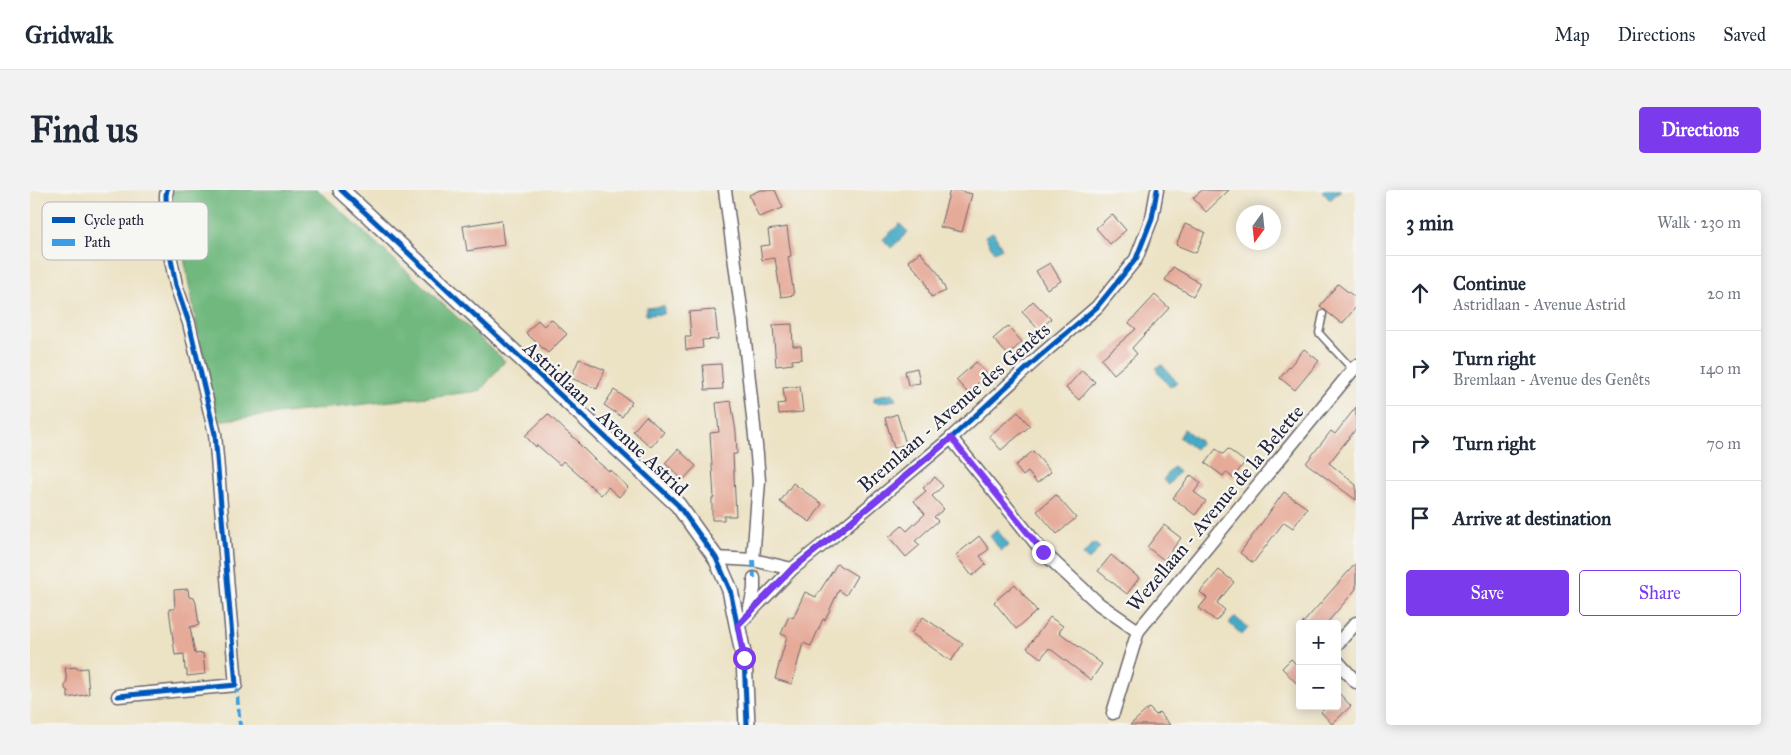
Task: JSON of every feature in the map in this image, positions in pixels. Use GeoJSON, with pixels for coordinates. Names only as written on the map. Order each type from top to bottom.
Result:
{"type":"FeatureCollection","features":[{"type":"Feature","properties":{"kind":"street","name":"Astridlaan - Avenue Astrid"},"geometry":{"type":"LineString","coordinates":[[340,190],[678,505],[716,558],[730,590],[744,658],[747,725]]}},
{"type":"Feature","properties":{"kind":"street"},"geometry":{"type":"LineString","coordinates":[[725,190],[743,322],[759,481],[753,560]]}},
{"type":"Feature","properties":{"kind":"street","name":"Bremlaan - Avenue des Genêts"},"geometry":{"type":"LineString","coordinates":[[738,625],[792,569],[951,438],[1102,300],[1136,259],[1152,218],[1157,190]]}},
{"type":"Feature","properties":{"kind":"street"},"geometry":{"type":"LineString","coordinates":[[118,696],[236,685],[215,434],[189,323],[176,285],[171,260]]}},
{"type":"Feature","properties":{"kind":"street","name":"Wezellaan - Avenue de la Belette"},"geometry":{"type":"LineString","coordinates":[[1113,714],[1138,631],[1354,368]]}},
{"type":"Feature","properties":{"kind":"street"},"geometry":{"type":"LineString","coordinates":[[951,438],[1043,552],[1099,604],[1138,631]]}},
{"type":"Feature","properties":{"kind":"street"},"geometry":{"type":"LineString","coordinates":[[716,558],[753,560],[792,569]]}},
{"type":"Feature","properties":{"kind":"street"},"geometry":{"type":"LineString","coordinates":[[749,613],[754,589],[754,578]]}},
{"type":"Feature","properties":{"kind":"street"},"geometry":{"type":"LineString","coordinates":[[1341,640],[1356,623]]}},
{"type":"Feature","properties":{"kind":"street"},"geometry":{"type":"LineString","coordinates":[[1341,665],[1356,682]]}},
{"type":"Feature","properties":{"kind":"lane"},"geometry":{"type":"LineString","coordinates":[[1322,314],[1318,333],[1354,368]]}},
{"type":"Feature","properties":{"kind":"green space"},"geometry":{"type":"Polygon","coordinates":[[[174,190],[318,190],[505,361],[480,391],[215,421],[184,260],[208,260],[208,202],[173,202],[172,195],[174,190]]]}},
{"type":"Feature","properties":{"kind":"water"},"geometry":{"type":"Polygon","coordinates":[[[1341,190],[1330,200],[1322,191],[1341,190]]]}},
{"type":"Feature","properties":{"kind":"water"},"geometry":{"type":"Polygon","coordinates":[[[900,224],[908,232],[891,248],[883,239],[900,224]]]}},
{"type":"Feature","properties":{"kind":"water"},"geometry":{"type":"Polygon","coordinates":[[[993,232],[1002,248],[994,252],[985,236],[993,232]]]}},
{"type":"Feature","properties":{"kind":"water"},"geometry":{"type":"Polygon","coordinates":[[[664,306],[664,314],[646,315],[646,308],[664,306]]]}},
{"type":"Feature","properties":{"kind":"water"},"geometry":{"type":"Polygon","coordinates":[[[1162,365],[1177,382],[1170,387],[1157,371],[1157,367],[1162,365]]]}},
{"type":"Feature","properties":{"kind":"water"},"geometry":{"type":"Polygon","coordinates":[[[893,393],[896,400],[874,402],[876,396],[893,393]]]}},
{"type":"Feature","properties":{"kind":"water"},"geometry":{"type":"Polygon","coordinates":[[[1184,429],[1201,442],[1195,449],[1179,437],[1184,429]]]}},
{"type":"Feature","properties":{"kind":"water"},"geometry":{"type":"Polygon","coordinates":[[[1173,467],[1179,472],[1168,485],[1163,480],[1173,467]]]}},
{"type":"Feature","properties":{"kind":"water"},"geometry":{"type":"Polygon","coordinates":[[[997,530],[1009,545],[1001,551],[990,536],[997,530]]]}},
{"type":"Feature","properties":{"kind":"water"},"geometry":{"type":"Polygon","coordinates":[[[1094,543],[1100,548],[1089,560],[1083,555],[1094,543]]]}},
{"type":"Feature","properties":{"kind":"water"},"geometry":{"type":"Polygon","coordinates":[[[1235,617],[1248,628],[1242,635],[1229,623],[1235,617]]]}},
{"type":"Feature","properties":{"kind":"building"},"geometry":{"type":"Polygon","coordinates":[[[760,190],[775,190],[783,208],[759,217],[749,195],[760,190]]]}},
{"type":"Feature","properties":{"kind":"building"},"geometry":{"type":"Polygon","coordinates":[[[950,190],[972,194],[962,232],[940,227],[950,190]]]}},
{"type":"Feature","properties":{"kind":"building"},"geometry":{"type":"Polygon","coordinates":[[[1202,190],[1229,190],[1206,212],[1193,198],[1202,190]]]}},
{"type":"Feature","properties":{"kind":"building"},"geometry":{"type":"Polygon","coordinates":[[[1112,214],[1126,230],[1110,244],[1096,228],[1112,214]]]}},
{"type":"Feature","properties":{"kind":"building"},"geometry":{"type":"Polygon","coordinates":[[[501,220],[504,245],[467,251],[463,226],[501,220]]]}},
{"type":"Feature","properties":{"kind":"building"},"geometry":{"type":"Polygon","coordinates":[[[1185,224],[1205,232],[1196,253],[1176,245],[1185,224]]]}},
{"type":"Feature","properties":{"kind":"building"},"geometry":{"type":"Polygon","coordinates":[[[787,227],[791,256],[788,257],[794,295],[781,297],[775,258],[762,260],[760,246],[770,245],[768,230],[787,227]]]}},
{"type":"Feature","properties":{"kind":"building"},"geometry":{"type":"Polygon","coordinates":[[[920,252],[938,273],[946,291],[931,297],[924,279],[908,261],[920,252]]]}},
{"type":"Feature","properties":{"kind":"building"},"geometry":{"type":"Polygon","coordinates":[[[1050,263],[1061,281],[1047,289],[1036,271],[1050,263]]]}},
{"type":"Feature","properties":{"kind":"building"},"geometry":{"type":"Polygon","coordinates":[[[1173,267],[1200,283],[1193,296],[1165,280],[1173,267]]]}},
{"type":"Feature","properties":{"kind":"building"},"geometry":{"type":"Polygon","coordinates":[[[1338,284],[1356,298],[1356,307],[1342,324],[1320,306],[1338,284]]]}},
{"type":"Feature","properties":{"kind":"building"},"geometry":{"type":"Polygon","coordinates":[[[1155,295],[1169,308],[1132,348],[1137,354],[1114,374],[1101,359],[1136,329],[1129,323],[1155,295]]]}},
{"type":"Feature","properties":{"kind":"building"},"geometry":{"type":"Polygon","coordinates":[[[1033,301],[1051,319],[1039,330],[1022,312],[1033,301]]]}},
{"type":"Feature","properties":{"kind":"building"},"geometry":{"type":"Polygon","coordinates":[[[715,310],[718,339],[702,340],[703,348],[686,350],[685,337],[691,337],[689,312],[715,310]]]}},
{"type":"Feature","properties":{"kind":"building"},"geometry":{"type":"Polygon","coordinates":[[[551,319],[567,334],[548,353],[526,333],[538,320],[544,326],[551,319]]]}},
{"type":"Feature","properties":{"kind":"building"},"geometry":{"type":"Polygon","coordinates":[[[792,324],[793,346],[801,346],[802,359],[792,360],[793,364],[776,366],[773,325],[792,324]]]}},
{"type":"Feature","properties":{"kind":"building"},"geometry":{"type":"Polygon","coordinates":[[[1008,326],[1022,342],[1008,355],[993,339],[1008,326]]]}},
{"type":"Feature","properties":{"kind":"building"},"geometry":{"type":"Polygon","coordinates":[[[1304,349],[1319,361],[1295,390],[1280,378],[1304,349]]]}},
{"type":"Feature","properties":{"kind":"building"},"geometry":{"type":"Polygon","coordinates":[[[579,359],[605,370],[597,389],[571,378],[579,359]]]}},
{"type":"Feature","properties":{"kind":"building"},"geometry":{"type":"Polygon","coordinates":[[[976,362],[987,374],[968,393],[956,380],[976,362]]]}},
{"type":"Feature","properties":{"kind":"building"},"geometry":{"type":"Polygon","coordinates":[[[721,364],[723,389],[705,390],[703,365],[721,364]]]}},
{"type":"Feature","properties":{"kind":"building"},"geometry":{"type":"Polygon","coordinates":[[[917,368],[920,383],[908,385],[905,371],[917,368]]]}},
{"type":"Feature","properties":{"kind":"building"},"geometry":{"type":"Polygon","coordinates":[[[1082,370],[1095,382],[1079,400],[1066,388],[1082,370]]]}},
{"type":"Feature","properties":{"kind":"building"},"geometry":{"type":"Polygon","coordinates":[[[800,386],[803,412],[779,414],[778,404],[785,403],[783,388],[800,386]]]}},
{"type":"Feature","properties":{"kind":"building"},"geometry":{"type":"Polygon","coordinates":[[[614,390],[632,402],[622,417],[604,405],[614,390]]]}},
{"type":"Feature","properties":{"kind":"building"},"geometry":{"type":"Polygon","coordinates":[[[731,401],[737,454],[733,454],[736,516],[724,516],[724,520],[712,520],[712,498],[714,498],[710,433],[719,432],[716,403],[731,401]]]}},
{"type":"Feature","properties":{"kind":"building"},"geometry":{"type":"Polygon","coordinates":[[[1356,407],[1356,429],[1329,463],[1356,485],[1356,500],[1306,463],[1331,431],[1335,434],[1356,407]]]}},
{"type":"Feature","properties":{"kind":"building"},"geometry":{"type":"Polygon","coordinates":[[[1018,412],[1030,426],[1001,450],[989,436],[1018,412]]]}},
{"type":"Feature","properties":{"kind":"building"},"geometry":{"type":"Polygon","coordinates":[[[548,414],[579,442],[594,459],[610,470],[628,487],[619,497],[608,487],[601,495],[563,461],[560,465],[525,436],[548,414]]]}},
{"type":"Feature","properties":{"kind":"building"},"geometry":{"type":"Polygon","coordinates":[[[897,414],[906,444],[894,448],[885,418],[897,414]]]}},
{"type":"Feature","properties":{"kind":"building"},"geometry":{"type":"Polygon","coordinates":[[[646,416],[664,432],[651,447],[633,431],[646,416]]]}},
{"type":"Feature","properties":{"kind":"building"},"geometry":{"type":"Polygon","coordinates":[[[678,449],[696,466],[683,480],[665,463],[678,449]]]}},
{"type":"Feature","properties":{"kind":"building"},"geometry":{"type":"Polygon","coordinates":[[[1216,449],[1223,454],[1228,449],[1245,462],[1233,478],[1226,472],[1223,476],[1205,463],[1216,449]]]}},
{"type":"Feature","properties":{"kind":"building"},"geometry":{"type":"Polygon","coordinates":[[[1033,451],[1051,472],[1037,483],[1028,472],[1023,476],[1015,466],[1033,451]]]}},
{"type":"Feature","properties":{"kind":"building"},"geometry":{"type":"Polygon","coordinates":[[[1191,475],[1201,483],[1194,492],[1206,501],[1195,515],[1173,498],[1191,475]]]}},
{"type":"Feature","properties":{"kind":"building"},"geometry":{"type":"Polygon","coordinates":[[[935,477],[943,486],[932,496],[944,509],[934,517],[938,521],[915,541],[920,545],[906,557],[889,537],[902,526],[907,531],[925,514],[914,501],[926,491],[923,488],[935,477]]]}},
{"type":"Feature","properties":{"kind":"building"},"geometry":{"type":"Polygon","coordinates":[[[793,483],[822,504],[810,522],[780,502],[793,483]]]}},
{"type":"Feature","properties":{"kind":"building"},"geometry":{"type":"Polygon","coordinates":[[[1284,492],[1307,508],[1293,528],[1284,522],[1253,563],[1240,553],[1284,492]]]}},
{"type":"Feature","properties":{"kind":"building"},"geometry":{"type":"Polygon","coordinates":[[[1056,495],[1076,518],[1057,534],[1037,511],[1056,495]]]}},
{"type":"Feature","properties":{"kind":"building"},"geometry":{"type":"Polygon","coordinates":[[[1164,525],[1181,538],[1164,560],[1147,547],[1164,525]]]}},
{"type":"Feature","properties":{"kind":"building"},"geometry":{"type":"Polygon","coordinates":[[[979,536],[989,549],[980,556],[986,564],[972,576],[956,555],[979,536]]]}},
{"type":"Feature","properties":{"kind":"building"},"geometry":{"type":"Polygon","coordinates":[[[1111,555],[1139,578],[1127,594],[1098,571],[1111,555]]]}},
{"type":"Feature","properties":{"kind":"building"},"geometry":{"type":"Polygon","coordinates":[[[1356,563],[1356,589],[1329,620],[1306,620],[1356,563]]]}},
{"type":"Feature","properties":{"kind":"building"},"geometry":{"type":"Polygon","coordinates":[[[837,564],[857,576],[846,595],[839,590],[811,646],[803,643],[792,684],[775,679],[787,636],[781,634],[789,616],[793,618],[805,592],[816,597],[837,564]]]}},
{"type":"Feature","properties":{"kind":"building"},"geometry":{"type":"Polygon","coordinates":[[[1219,570],[1234,582],[1217,603],[1225,610],[1216,621],[1199,608],[1207,598],[1200,592],[1219,570]]]}},
{"type":"Feature","properties":{"kind":"building"},"geometry":{"type":"Polygon","coordinates":[[[1015,584],[1037,611],[1016,629],[994,602],[1015,584]]]}},
{"type":"Feature","properties":{"kind":"building"},"geometry":{"type":"Polygon","coordinates":[[[188,589],[189,597],[194,598],[196,603],[199,625],[190,627],[195,654],[203,653],[205,674],[187,676],[184,654],[175,655],[169,609],[175,609],[174,590],[188,589]]]}},
{"type":"Feature","properties":{"kind":"building"},"geometry":{"type":"Polygon","coordinates":[[[923,617],[963,644],[951,661],[911,633],[923,617]]]}},
{"type":"Feature","properties":{"kind":"building"},"geometry":{"type":"Polygon","coordinates":[[[1050,617],[1063,626],[1059,632],[1102,664],[1091,680],[1049,648],[1041,658],[1027,648],[1050,617]]]}},
{"type":"Feature","properties":{"kind":"building"},"geometry":{"type":"Polygon","coordinates":[[[1291,659],[1296,664],[1296,683],[1282,668],[1291,659]]]}},
{"type":"Feature","properties":{"kind":"building"},"geometry":{"type":"Polygon","coordinates":[[[77,667],[77,669],[87,668],[89,694],[68,698],[68,691],[65,689],[67,681],[65,668],[77,667]]]}},
{"type":"Feature","properties":{"kind":"building"},"geometry":{"type":"Polygon","coordinates":[[[1341,695],[1351,706],[1332,724],[1321,712],[1323,710],[1341,710],[1341,695]]]}},
{"type":"Feature","properties":{"kind":"building"},"geometry":{"type":"Polygon","coordinates":[[[1149,708],[1156,715],[1159,712],[1170,725],[1130,725],[1149,708]]]}},
{"type":"Feature","properties":{"kind":"marked path"},"geometry":{"type":"LineString","coordinates":[[753,560],[754,578]]}},
{"type":"Feature","properties":{"kind":"marked path"},"geometry":{"type":"LineString","coordinates":[[236,685],[240,725]]}},
{"type":"Feature","properties":{"kind":"cycle path"},"geometry":{"type":"LineString","coordinates":[[166,202],[167,190]]}},
{"type":"Feature","properties":{"kind":"cycle path"},"geometry":{"type":"LineString","coordinates":[[341,190],[678,505],[716,558],[730,590],[744,658],[747,725]]}},
{"type":"Feature","properties":{"kind":"cycle path"},"geometry":{"type":"LineString","coordinates":[[738,625],[792,569],[951,438],[1041,355],[1097,307],[1136,259],[1152,218],[1157,190]]}},
{"type":"Feature","properties":{"kind":"cycle path"},"geometry":{"type":"LineString","coordinates":[[118,696],[236,685],[215,434],[189,323],[176,285],[171,260]]}},
{"type":"Feature","properties":{"kind":"route"},"geometry":{"type":"LineString","coordinates":[[744,658],[738,625],[792,569],[951,438],[1043,552]]}}]}
